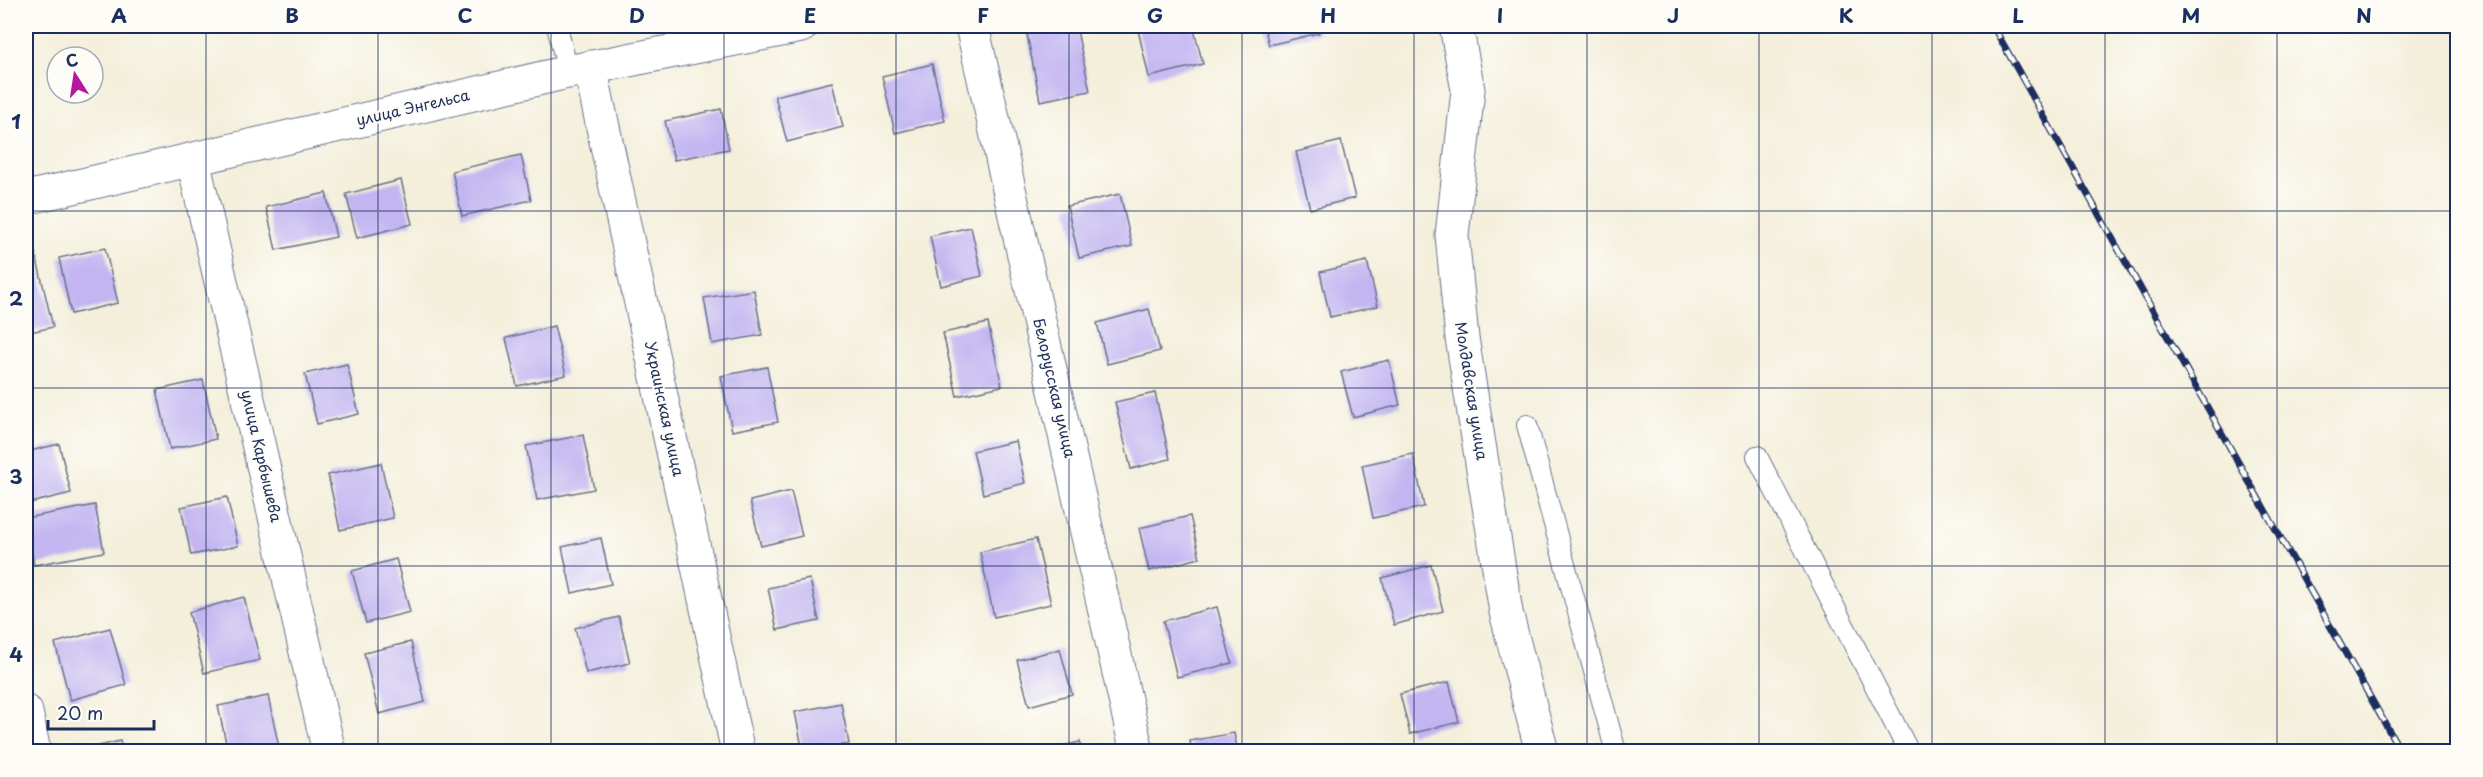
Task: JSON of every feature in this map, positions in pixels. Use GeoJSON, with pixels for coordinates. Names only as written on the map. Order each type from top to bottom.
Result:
{"type":"FeatureCollection","features":[{"type":"Feature","properties":{"kind":"street","name":"улица Энгельса"},"geometry":{"type":"LineString","coordinates":[[26,198],[579,69],[801,26]]}},
{"type":"Feature","properties":{"kind":"street","name":"Белорусская улица"},"geometry":{"type":"LineString","coordinates":[[972,26],[1137,752]]}},
{"type":"Feature","properties":{"kind":"street","name":"Молдавская улица"},"geometry":{"type":"LineString","coordinates":[[1456,26],[1468,90],[1452,235],[1462,339],[1506,612],[1542,752]]}},
{"type":"Feature","properties":{"kind":"street","name":"Украинская улица"},"geometry":{"type":"LineString","coordinates":[[579,69],[738,752]]}},
{"type":"Feature","properties":{"kind":"street","name":"улица Карбышева"},"geometry":{"type":"LineString","coordinates":[[193,160],[329,752]]}},
{"type":"Feature","properties":{"kind":"street"},"geometry":{"type":"LineString","coordinates":[[26,712],[34,752]]}},
{"type":"Feature","properties":{"kind":"lane"},"geometry":{"type":"LineString","coordinates":[[556,26],[579,69]]}},
{"type":"Feature","properties":{"kind":"lane"},"geometry":{"type":"LineString","coordinates":[[1527,425],[1616,752]]}},
{"type":"Feature","properties":{"kind":"lane"},"geometry":{"type":"LineString","coordinates":[[1756,456],[1909,752]]}},
{"type":"Feature","properties":{"kind":"building"},"geometry":{"type":"Polygon","coordinates":[[[1045,26],[1076,26],[1090,91],[1040,101],[1026,29],[1045,26]]]}},
{"type":"Feature","properties":{"kind":"building"},"geometry":{"type":"Polygon","coordinates":[[[1157,26],[1193,26],[1203,64],[1149,77],[1138,30],[1157,26]]]}},
{"type":"Feature","properties":{"kind":"building"},"geometry":{"type":"Polygon","coordinates":[[[1264,26],[1317,26],[1319,33],[1269,45],[1264,26]]]}},
{"type":"Feature","properties":{"kind":"building"},"geometry":{"type":"Polygon","coordinates":[[[932,64],[945,121],[895,133],[882,76],[932,64]]]}},
{"type":"Feature","properties":{"kind":"building"},"geometry":{"type":"Polygon","coordinates":[[[832,82],[843,127],[787,142],[775,96],[832,82]]]}},
{"type":"Feature","properties":{"kind":"building"},"geometry":{"type":"Polygon","coordinates":[[[721,109],[729,149],[674,160],[665,121],[721,109]]]}},
{"type":"Feature","properties":{"kind":"building"},"geometry":{"type":"Polygon","coordinates":[[[1341,141],[1355,198],[1310,209],[1296,152],[1341,141]]]}},
{"type":"Feature","properties":{"kind":"building"},"geometry":{"type":"Polygon","coordinates":[[[521,155],[531,200],[462,216],[452,171],[521,155]]]}},
{"type":"Feature","properties":{"kind":"building"},"geometry":{"type":"Polygon","coordinates":[[[401,180],[412,224],[357,238],[346,194],[401,180]]]}},
{"type":"Feature","properties":{"kind":"building"},"geometry":{"type":"Polygon","coordinates":[[[326,193],[336,237],[276,250],[266,207],[326,193]]]}},
{"type":"Feature","properties":{"kind":"building"},"geometry":{"type":"Polygon","coordinates":[[[1120,194],[1132,246],[1079,258],[1067,206],[1120,194]]]}},
{"type":"Feature","properties":{"kind":"building"},"geometry":{"type":"Polygon","coordinates":[[[971,227],[982,276],[941,286],[930,236],[971,227]]]}},
{"type":"Feature","properties":{"kind":"building"},"geometry":{"type":"Polygon","coordinates":[[[33,243],[53,327],[26,333],[26,245],[33,243]]]}},
{"type":"Feature","properties":{"kind":"building"},"geometry":{"type":"Polygon","coordinates":[[[105,248],[118,303],[71,314],[59,258],[105,248]]]}},
{"type":"Feature","properties":{"kind":"building"},"geometry":{"type":"Polygon","coordinates":[[[1367,261],[1378,306],[1330,317],[1320,272],[1367,261]]]}},
{"type":"Feature","properties":{"kind":"building"},"geometry":{"type":"Polygon","coordinates":[[[754,290],[762,335],[712,344],[704,298],[754,290]]]}},
{"type":"Feature","properties":{"kind":"building"},"geometry":{"type":"Polygon","coordinates":[[[1149,309],[1160,351],[1107,364],[1097,323],[1149,309]]]}},
{"type":"Feature","properties":{"kind":"building"},"geometry":{"type":"Polygon","coordinates":[[[988,323],[1002,386],[957,396],[943,333],[988,323]]]}},
{"type":"Feature","properties":{"kind":"building"},"geometry":{"type":"Polygon","coordinates":[[[554,326],[566,375],[517,386],[506,338],[554,326]]]}},
{"type":"Feature","properties":{"kind":"building"},"geometry":{"type":"Polygon","coordinates":[[[1389,360],[1400,405],[1353,417],[1341,372],[1389,360]]]}},
{"type":"Feature","properties":{"kind":"building"},"geometry":{"type":"Polygon","coordinates":[[[347,364],[359,414],[317,424],[305,374],[347,364]]]}},
{"type":"Feature","properties":{"kind":"building"},"geometry":{"type":"Polygon","coordinates":[[[767,367],[778,422],[732,431],[721,376],[767,367]]]}},
{"type":"Feature","properties":{"kind":"building"},"geometry":{"type":"Polygon","coordinates":[[[203,380],[216,439],[170,449],[157,390],[203,380]]]}},
{"type":"Feature","properties":{"kind":"building"},"geometry":{"type":"Polygon","coordinates":[[[1155,393],[1170,459],[1131,469],[1115,402],[1155,393]]]}},
{"type":"Feature","properties":{"kind":"building"},"geometry":{"type":"Polygon","coordinates":[[[583,435],[594,489],[537,500],[526,446],[583,435]]]}},
{"type":"Feature","properties":{"kind":"building"},"geometry":{"type":"Polygon","coordinates":[[[1016,441],[1025,483],[983,494],[973,451],[1016,441]]]}},
{"type":"Feature","properties":{"kind":"building"},"geometry":{"type":"Polygon","coordinates":[[[59,444],[71,493],[26,504],[26,452],[59,444]]]}},
{"type":"Feature","properties":{"kind":"building"},"geometry":{"type":"Polygon","coordinates":[[[1413,454],[1424,507],[1373,518],[1362,465],[1413,454]]]}},
{"type":"Feature","properties":{"kind":"building"},"geometry":{"type":"Polygon","coordinates":[[[381,463],[393,518],[340,530],[328,475],[381,463]]]}},
{"type":"Feature","properties":{"kind":"building"},"geometry":{"type":"Polygon","coordinates":[[[791,491],[802,536],[761,546],[750,501],[791,491]]]}},
{"type":"Feature","properties":{"kind":"building"},"geometry":{"type":"Polygon","coordinates":[[[227,497],[238,546],[191,555],[181,507],[227,497]]]}},
{"type":"Feature","properties":{"kind":"building"},"geometry":{"type":"Polygon","coordinates":[[[95,505],[104,552],[34,565],[26,518],[95,505]]]}},
{"type":"Feature","properties":{"kind":"building"},"geometry":{"type":"Polygon","coordinates":[[[1190,516],[1200,558],[1149,571],[1139,528],[1190,516]]]}},
{"type":"Feature","properties":{"kind":"building"},"geometry":{"type":"Polygon","coordinates":[[[601,538],[611,584],[572,593],[562,547],[601,538]]]}},
{"type":"Feature","properties":{"kind":"building"},"geometry":{"type":"Polygon","coordinates":[[[1036,539],[1051,604],[994,617],[980,552],[1036,539]]]}},
{"type":"Feature","properties":{"kind":"building"},"geometry":{"type":"Polygon","coordinates":[[[396,559],[410,612],[366,623],[352,571],[396,559]]]}},
{"type":"Feature","properties":{"kind":"building"},"geometry":{"type":"Polygon","coordinates":[[[1431,565],[1443,611],[1394,625],[1382,578],[1431,565]]]}},
{"type":"Feature","properties":{"kind":"building"},"geometry":{"type":"Polygon","coordinates":[[[810,579],[819,621],[777,630],[768,588],[810,579]]]}},
{"type":"Feature","properties":{"kind":"building"},"geometry":{"type":"Polygon","coordinates":[[[244,597],[260,660],[204,673],[189,612],[244,597]]]}},
{"type":"Feature","properties":{"kind":"building"},"geometry":{"type":"Polygon","coordinates":[[[1217,607],[1232,663],[1177,677],[1163,621],[1217,607]]]}},
{"type":"Feature","properties":{"kind":"building"},"geometry":{"type":"Polygon","coordinates":[[[619,617],[630,663],[586,673],[575,628],[619,617]]]}},
{"type":"Feature","properties":{"kind":"building"},"geometry":{"type":"Polygon","coordinates":[[[110,628],[126,685],[70,700],[55,643],[110,628]]]}},
{"type":"Feature","properties":{"kind":"building"},"geometry":{"type":"Polygon","coordinates":[[[411,642],[425,702],[379,714],[364,653],[411,642]]]}},
{"type":"Feature","properties":{"kind":"building"},"geometry":{"type":"Polygon","coordinates":[[[1060,649],[1072,694],[1029,706],[1017,660],[1060,649]]]}},
{"type":"Feature","properties":{"kind":"building"},"geometry":{"type":"Polygon","coordinates":[[[1449,682],[1459,722],[1410,734],[1400,694],[1449,682]]]}},
{"type":"Feature","properties":{"kind":"building"},"geometry":{"type":"Polygon","coordinates":[[[268,696],[280,752],[228,752],[218,706],[268,696]]]}},
{"type":"Feature","properties":{"kind":"building"},"geometry":{"type":"Polygon","coordinates":[[[841,703],[849,744],[803,752],[795,712],[841,703]]]}},
{"type":"Feature","properties":{"kind":"building"},"geometry":{"type":"Polygon","coordinates":[[[1234,733],[1238,752],[1192,752],[1190,741],[1234,733]]]}},
{"type":"Feature","properties":{"kind":"building"},"geometry":{"type":"Polygon","coordinates":[[[120,741],[123,752],[78,752],[78,751],[120,741]]]}},
{"type":"Feature","properties":{"kind":"building"},"geometry":{"type":"Polygon","coordinates":[[[1080,742],[1082,752],[1043,752],[1043,751],[1080,742]]]}},
{"type":"Feature","properties":{"kind":"railway"},"geometry":{"type":"LineString","coordinates":[[1993,26],[2401,752]]}}]}
